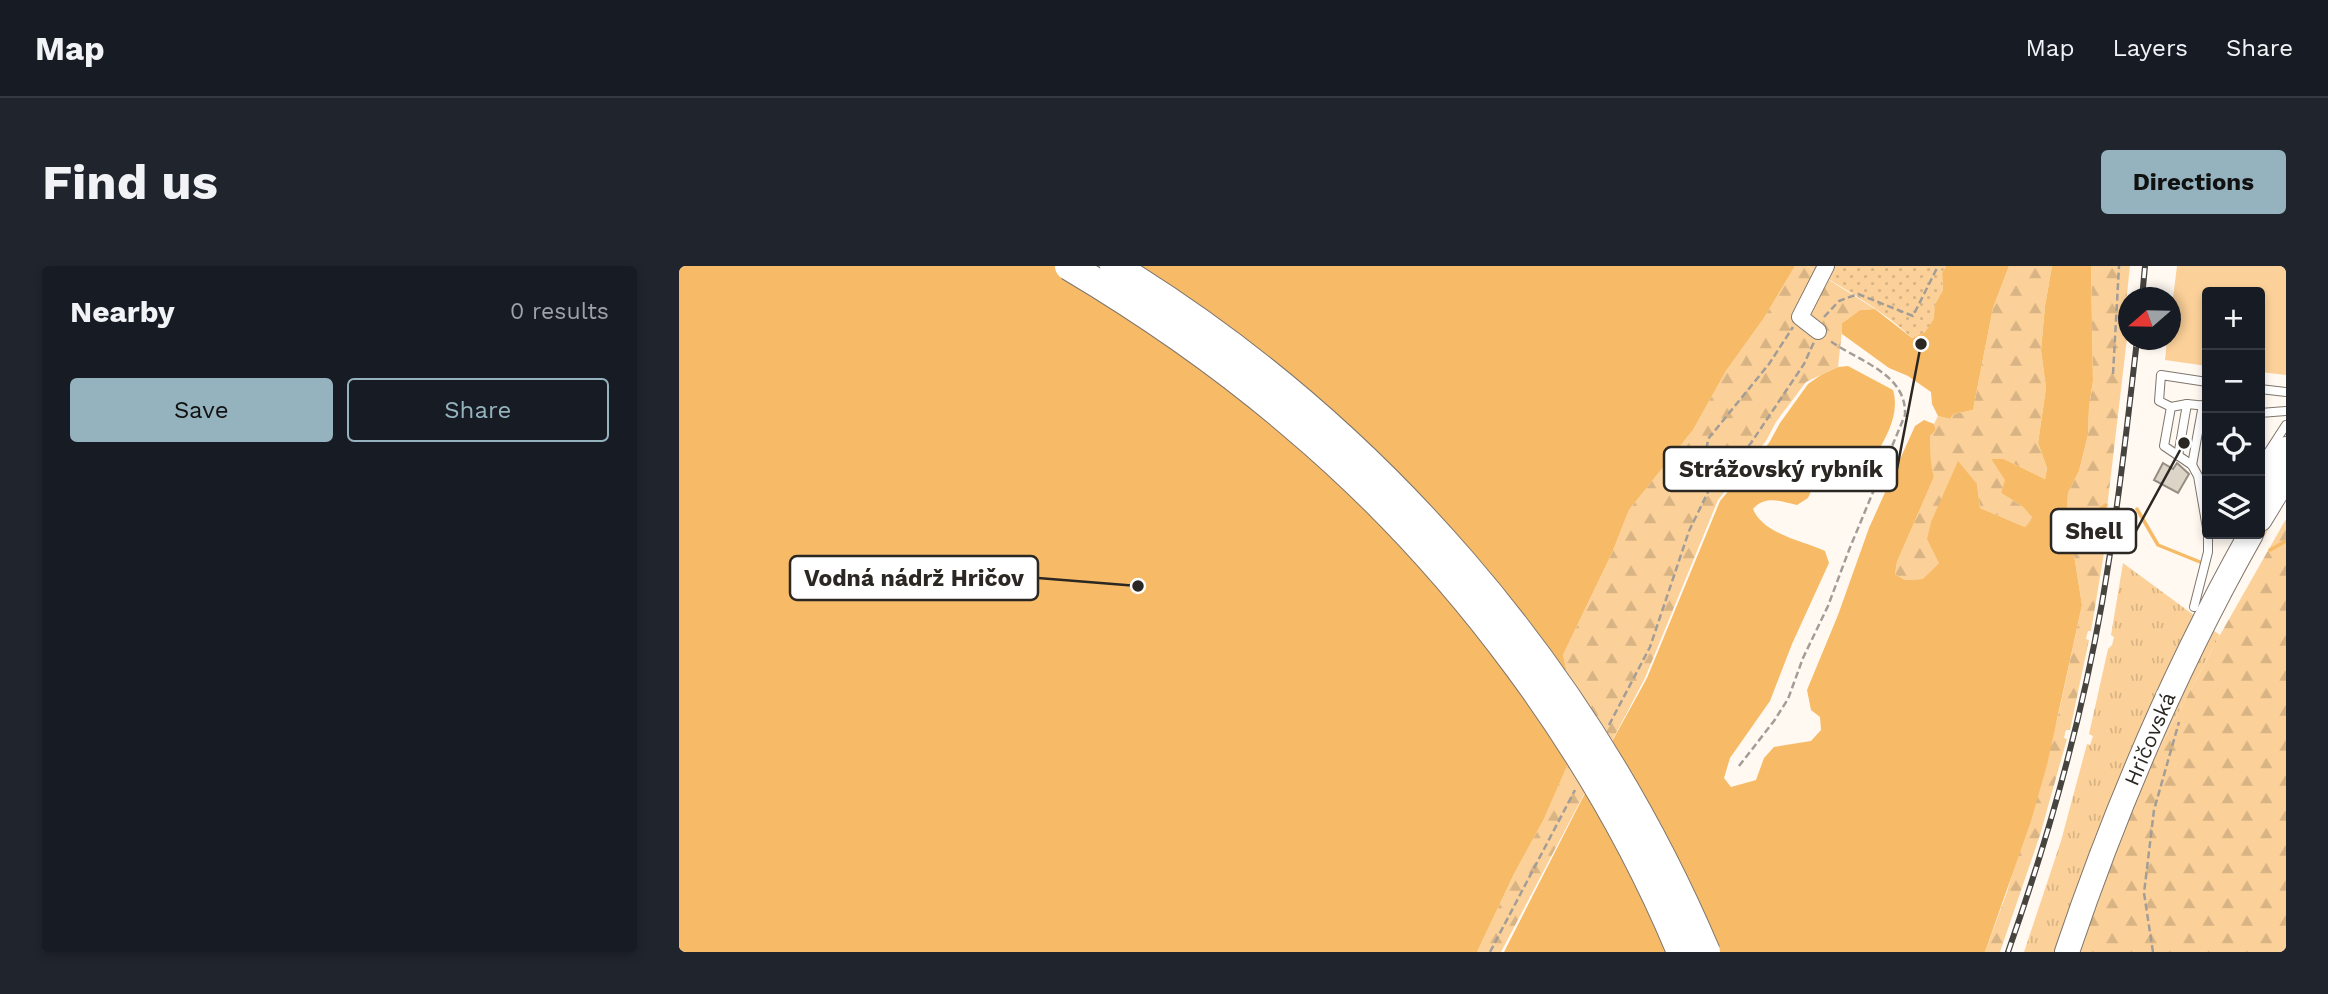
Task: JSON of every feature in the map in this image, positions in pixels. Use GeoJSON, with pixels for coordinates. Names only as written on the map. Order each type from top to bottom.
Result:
{"type":"FeatureCollection","features":[{"type":"Feature","properties":{"kind":"highway"},"geometry":{"type":"LineString","coordinates":[[1069,266],[1126,300],[1183,339],[1295,426],[1393,519],[1440,571],[1520,670],[1582,762],[1639,863],[1681,952]]}},
{"type":"Feature","properties":{"kind":"highway"},"geometry":{"type":"LineString","coordinates":[[1114,266],[1197,321],[1261,368],[1384,478],[1458,556],[1538,657],[1601,750],[1659,852],[1706,952]]}},
{"type":"Feature","properties":{"kind":"main road"},"geometry":{"type":"LineString","coordinates":[[2265,483],[2286,449]]}},
{"type":"Feature","properties":{"kind":"main road"},"geometry":{"type":"LineString","coordinates":[[2265,511],[2286,477]]}},
{"type":"Feature","properties":{"kind":"main road","name":"Hričovská"},"geometry":{"type":"LineString","coordinates":[[2050,952],[2129,749],[2194,607],[2232,539]]}},
{"type":"Feature","properties":{"kind":"main road","name":"Hričovská"},"geometry":{"type":"LineString","coordinates":[[2067,952],[2114,822],[2153,728],[2208,613],[2248,539]]}},
{"type":"Feature","properties":{"kind":"street"},"geometry":{"type":"LineString","coordinates":[[1818,331],[1800,317],[1826,266]]}},
{"type":"Feature","properties":{"kind":"lane"},"geometry":{"type":"LineString","coordinates":[[2202,381],[2161,376],[2158,401],[2171,407],[2202,405]]}},
{"type":"Feature","properties":{"kind":"lane"},"geometry":{"type":"LineString","coordinates":[[2265,390],[2286,392]]}},
{"type":"Feature","properties":{"kind":"lane"},"geometry":{"type":"LineString","coordinates":[[2178,456],[2187,404]]}},
{"type":"Feature","properties":{"kind":"lane"},"geometry":{"type":"LineString","coordinates":[[2171,407],[2164,446],[2192,465],[2198,476],[2201,493]]}},
{"type":"Feature","properties":{"kind":"lane"},"geometry":{"type":"LineString","coordinates":[[2265,413],[2286,411]]}},
{"type":"Feature","properties":{"kind":"lane"},"geometry":{"type":"LineString","coordinates":[[2192,465],[2203,413]]}},
{"type":"Feature","properties":{"kind":"lane"},"geometry":{"type":"LineString","coordinates":[[2265,457],[2286,425]]}},
{"type":"Feature","properties":{"kind":"lane"},"geometry":{"type":"LineString","coordinates":[[2194,607],[2208,552],[2208,539]]}},
{"type":"Feature","properties":{"kind":"path"},"geometry":{"type":"LineString","coordinates":[[1605,733],[1650,646],[1689,531],[1708,492],[1751,443],[1804,364],[1822,318],[1839,301],[1857,294],[1913,316],[1938,266]]}},
{"type":"Feature","properties":{"kind":"path"},"geometry":{"type":"LineString","coordinates":[[2113,374],[2119,266]]}},
{"type":"Feature","properties":{"kind":"path"},"geometry":{"type":"LineString","coordinates":[[1722,475],[1706,453],[1709,439],[1769,364],[1800,317]]}},
{"type":"Feature","properties":{"kind":"path"},"geometry":{"type":"LineString","coordinates":[[1739,766],[1788,699],[1905,415],[1903,397],[1895,383],[1818,331]]}},
{"type":"Feature","properties":{"kind":"path"},"geometry":{"type":"LineString","coordinates":[[2153,952],[2144,892],[2154,810],[2171,748]]}},
{"type":"Feature","properties":{"kind":"path"},"geometry":{"type":"LineString","coordinates":[[1490,952],[1579,782]]}},
{"type":"Feature","properties":{"kind":"green space"},"geometry":{"type":"Polygon","coordinates":[[[1795,266],[1807,266],[1875,309],[1860,310],[1843,322],[1838,367],[1806,382],[1776,422],[1766,441],[1718,500],[1645,678],[1501,952],[1477,952],[1544,819],[1568,764],[1572,695],[1563,655],[1612,553],[1629,510],[1693,430],[1726,371],[1764,318],[1795,266]]]}},
{"type":"Feature","properties":{"kind":"green space"},"geometry":{"type":"Polygon","coordinates":[[[1807,266],[1946,266],[1942,273],[1943,290],[1935,304],[1935,319],[1925,332],[1912,338],[1875,308],[1807,266]]]}},
{"type":"Feature","properties":{"kind":"green space"},"geometry":{"type":"Polygon","coordinates":[[[2009,266],[2052,266],[2041,350],[2046,388],[2038,443],[2047,468],[2045,479],[2004,459],[1991,459],[2006,480],[2001,493],[2022,506],[2034,518],[2025,527],[1980,508],[1977,484],[1939,563],[1924,579],[1905,580],[1895,574],[1897,562],[1934,477],[1930,463],[1930,436],[1936,430],[1934,424],[1938,416],[1950,419],[1954,414],[1973,410],[1993,308],[2009,266]]]}},
{"type":"Feature","properties":{"kind":"green space"},"geometry":{"type":"Polygon","coordinates":[[[2091,266],[2130,266],[2128,287],[2118,287],[2118,350],[2126,350],[2104,534],[2107,535],[2091,631],[2088,631],[2086,639],[2089,640],[2070,730],[2066,730],[2064,738],[2067,739],[2040,835],[2000,952],[1985,952],[2007,892],[2058,716],[2082,605],[2067,511],[2068,493],[2079,471],[2088,435],[2093,381],[2091,266]]]}},
{"type":"Feature","properties":{"kind":"green space"},"geometry":{"type":"Polygon","coordinates":[[[2177,266],[2286,266],[2286,375],[2265,373],[2265,287],[2202,287],[2202,365],[2165,360],[2166,350],[2181,350],[2181,287],[2174,287],[2177,266]]]}},
{"type":"Feature","properties":{"kind":"green space"},"geometry":{"type":"Polygon","coordinates":[[[2276,507],[2279,510],[2265,535],[2265,527],[2276,507]]]}},
{"type":"Feature","properties":{"kind":"green space"},"geometry":{"type":"Polygon","coordinates":[[[2286,519],[2286,952],[2075,952],[2136,792],[2286,519]]]}},
{"type":"Feature","properties":{"kind":"green space"},"geometry":{"type":"Polygon","coordinates":[[[2258,539],[2263,539],[2213,630],[2220,635],[2136,792],[2075,952],[2024,952],[2061,841],[2087,744],[2090,745],[2093,736],[2089,734],[2108,649],[2114,637],[2111,635],[2123,563],[2210,627],[2258,539]]]}},
{"type":"Feature","properties":{"kind":"shaded area"},"geometry":{"type":"Polygon","coordinates":[[[679,266],[1795,266],[1764,318],[1726,371],[1693,430],[1629,510],[1612,553],[1563,655],[1572,695],[1568,764],[1544,819],[1477,952],[679,952],[679,266]]]}},
{"type":"Feature","properties":{"kind":"shaded area"},"geometry":{"type":"Polygon","coordinates":[[[1946,266],[2009,266],[1993,308],[1973,410],[1954,414],[1950,419],[1938,416],[1932,404],[1931,392],[1908,376],[1889,368],[1842,334],[1842,323],[1860,310],[1875,309],[1912,338],[1925,332],[1934,319],[1935,304],[1943,290],[1942,273],[1946,266]]]}},
{"type":"Feature","properties":{"kind":"shaded area"},"geometry":{"type":"Polygon","coordinates":[[[2052,266],[2091,266],[2093,381],[2088,435],[2079,471],[2068,493],[2067,511],[2082,605],[2047,765],[2031,821],[1985,952],[1504,952],[1647,678],[1720,501],[1769,443],[1808,384],[1838,367],[1848,366],[1893,390],[1894,416],[1875,456],[1855,457],[1837,449],[1830,449],[1808,498],[1797,505],[1779,501],[1763,502],[1753,509],[1758,518],[1774,531],[1825,551],[1829,563],[1792,644],[1770,701],[1730,758],[1724,778],[1731,787],[1756,780],[1764,758],[1774,747],[1811,741],[1821,730],[1820,717],[1811,710],[1807,690],[1838,615],[1869,528],[1915,426],[1924,420],[1934,424],[1936,430],[1930,436],[1934,477],[1897,562],[1895,574],[1905,580],[1923,579],[1939,563],[1927,539],[1931,522],[1958,461],[1977,484],[1980,508],[2025,527],[2033,518],[2022,506],[2001,493],[2005,480],[1991,459],[2004,459],[2045,479],[2047,468],[2038,443],[2046,388],[2041,350],[2052,266]]]}},
{"type":"Feature","properties":{"kind":"building"},"geometry":{"type":"Polygon","coordinates":[[[2163,463],[2173,469],[2177,463],[2189,474],[2178,493],[2154,480],[2163,463]]]}},
{"type":"Feature","properties":{"kind":"waterway"},"geometry":{"type":"LineString","coordinates":[[2067,511],[2099,510],[2106,505]]}},
{"type":"Feature","properties":{"kind":"waterway"},"geometry":{"type":"LineString","coordinates":[[2137,509],[2158,545],[2200,562]]}},
{"type":"Feature","properties":{"kind":"waterway"},"geometry":{"type":"LineString","coordinates":[[2270,550],[2286,541]]}},
{"type":"Feature","properties":{"kind":"railway"},"geometry":{"type":"LineString","coordinates":[[2143,287],[2145,266]]}},
{"type":"Feature","properties":{"kind":"railway"},"geometry":{"type":"LineString","coordinates":[[2008,952],[2037,867],[2062,780],[2094,648],[2117,505],[2136,350]]}},
{"type":"Feature","properties":{"kind":"place","name":"Strážovský rybník"},"geometry":{"type":"Point","coordinates":[1921,344]}},
{"type":"Feature","properties":{"kind":"place","name":"Shell"},"geometry":{"type":"Point","coordinates":[2184,443]}},
{"type":"Feature","properties":{"kind":"place","name":"Vodná nádrž Hričov"},"geometry":{"type":"Point","coordinates":[1138,586]}}]}
